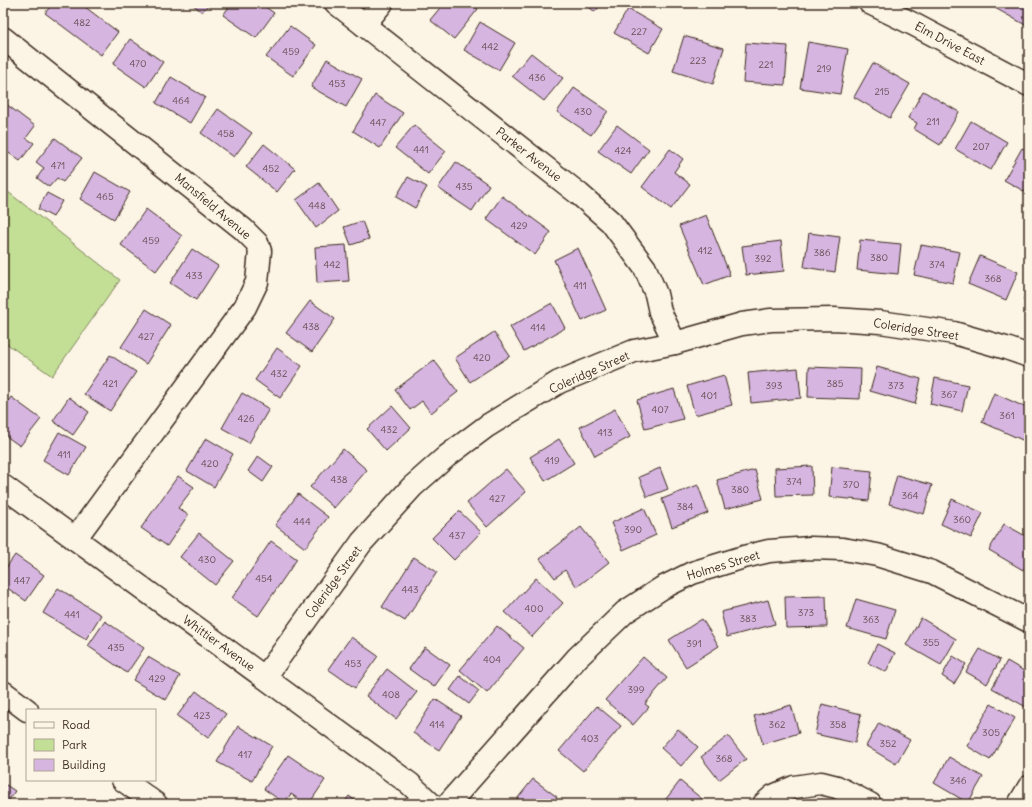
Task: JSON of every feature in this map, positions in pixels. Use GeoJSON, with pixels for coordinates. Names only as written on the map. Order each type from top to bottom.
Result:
{"type":"FeatureCollection","features":[{"type":"Feature","properties":{"kind":"street","name":"Parker Avenue"},"geometry":{"type":"LineString","coordinates":[[336,3],[579,194],[611,222],[644,268],[656,294],[660,312],[675,343]]}},
{"type":"Feature","properties":{"kind":"street"},"geometry":{"type":"LineString","coordinates":[[364,25],[382,3]]}},
{"type":"Feature","properties":{"kind":"street","name":"Elm Drive East"},"geometry":{"type":"LineString","coordinates":[[870,3],[1029,85]]}},
{"type":"Feature","properties":{"kind":"street","name":"Mansfield Avenue"},"geometry":{"type":"LineString","coordinates":[[3,38],[244,229],[257,243],[260,251],[257,282],[245,307],[75,539]]}},
{"type":"Feature","properties":{"kind":"street","name":"Coleridge Street"},"geometry":{"type":"LineString","coordinates":[[264,677],[362,542],[412,487],[448,456],[487,426],[559,382],[634,352],[675,343],[742,324],[771,320],[834,319],[880,322],[954,333],[1029,356]]}},
{"type":"Feature","properties":{"kind":"street","name":"Whittier Avenue"},"geometry":{"type":"LineString","coordinates":[[3,486],[410,784],[431,804]]}},
{"type":"Feature","properties":{"kind":"street","name":"Holmes Street"},"geometry":{"type":"LineString","coordinates":[[448,804],[577,658],[625,612],[662,588],[692,573],[744,556],[769,551],[810,548],[843,549],[877,555],[932,572],[1029,622]]}},
{"type":"Feature","properties":{"kind":"street"},"geometry":{"type":"LineString","coordinates":[[3,692],[26,709]]}},
{"type":"Feature","properties":{"kind":"street"},"geometry":{"type":"LineString","coordinates":[[124,781],[156,804]]}},
{"type":"Feature","properties":{"kind":"street"},"geometry":{"type":"LineString","coordinates":[[764,804],[773,796],[794,787],[821,783],[837,787],[870,804]]}},
{"type":"Feature","properties":{"kind":"street"},"geometry":{"type":"LineString","coordinates":[[1019,804],[1029,787]]}},
{"type":"Feature","properties":{"kind":"green space"},"geometry":{"type":"Polygon","coordinates":[[[3,188],[120,280],[52,376],[3,341],[3,188]]]}},
{"type":"Feature","properties":{"kind":"building"},"geometry":{"type":"Polygon","coordinates":[[[53,3],[80,3],[118,32],[101,55],[45,13],[53,3]]]}},
{"type":"Feature","properties":{"kind":"building"},"geometry":{"type":"Polygon","coordinates":[[[191,3],[210,3],[202,12],[191,3]]]}},
{"type":"Feature","properties":{"kind":"building"},"geometry":{"type":"Polygon","coordinates":[[[232,3],[260,3],[274,13],[256,38],[223,15],[232,3]]]}},
{"type":"Feature","properties":{"kind":"building"},"geometry":{"type":"Polygon","coordinates":[[[444,3],[471,3],[478,9],[454,39],[430,20],[444,3]]]}},
{"type":"Feature","properties":{"kind":"building"},"geometry":{"type":"Polygon","coordinates":[[[584,3],[602,3],[595,12],[584,3]]]}},
{"type":"Feature","properties":{"kind":"building"},"geometry":{"type":"Polygon","coordinates":[[[998,3],[1029,3],[1029,27],[995,8],[998,3]]]}},
{"type":"Feature","properties":{"kind":"building"},"geometry":{"type":"Polygon","coordinates":[[[628,9],[663,29],[649,53],[614,33],[628,9]]]}},
{"type":"Feature","properties":{"kind":"building"},"geometry":{"type":"Polygon","coordinates":[[[480,22],[515,43],[499,70],[464,50],[480,22]]]}},
{"type":"Feature","properties":{"kind":"building"},"geometry":{"type":"Polygon","coordinates":[[[290,26],[316,45],[293,76],[266,57],[290,26]]]}},
{"type":"Feature","properties":{"kind":"building"},"geometry":{"type":"Polygon","coordinates":[[[684,36],[724,48],[713,84],[673,71],[684,36]]]}},
{"type":"Feature","properties":{"kind":"building"},"geometry":{"type":"Polygon","coordinates":[[[130,39],[163,62],[146,87],[113,64],[130,39]]]}},
{"type":"Feature","properties":{"kind":"building"},"geometry":{"type":"Polygon","coordinates":[[[808,42],[848,49],[840,94],[800,88],[808,42]]]}},
{"type":"Feature","properties":{"kind":"building"},"geometry":{"type":"Polygon","coordinates":[[[746,43],[788,46],[785,85],[743,82],[746,43]]]}},
{"type":"Feature","properties":{"kind":"building"},"geometry":{"type":"Polygon","coordinates":[[[531,53],[563,78],[544,101],[512,76],[531,53]]]}},
{"type":"Feature","properties":{"kind":"building"},"geometry":{"type":"Polygon","coordinates":[[[327,59],[362,79],[346,107],[311,87],[327,59]]]}},
{"type":"Feature","properties":{"kind":"building"},"geometry":{"type":"Polygon","coordinates":[[[873,63],[910,84],[890,118],[854,97],[873,63]]]}},
{"type":"Feature","properties":{"kind":"building"},"geometry":{"type":"Polygon","coordinates":[[[171,77],[205,97],[190,123],[156,103],[171,77]]]}},
{"type":"Feature","properties":{"kind":"building"},"geometry":{"type":"Polygon","coordinates":[[[574,88],[608,111],[591,135],[557,112],[574,88]]]}},
{"type":"Feature","properties":{"kind":"building"},"geometry":{"type":"Polygon","coordinates":[[[923,91],[959,112],[940,145],[914,129],[917,123],[908,118],[923,91]]]}},
{"type":"Feature","properties":{"kind":"building"},"geometry":{"type":"Polygon","coordinates":[[[375,95],[403,113],[380,148],[353,131],[375,95]]]}},
{"type":"Feature","properties":{"kind":"building"},"geometry":{"type":"Polygon","coordinates":[[[6,104],[35,126],[26,138],[34,143],[20,161],[3,149],[3,108],[6,104]]]}},
{"type":"Feature","properties":{"kind":"building"},"geometry":{"type":"Polygon","coordinates":[[[218,109],[252,133],[234,157],[201,133],[218,109]]]}},
{"type":"Feature","properties":{"kind":"building"},"geometry":{"type":"Polygon","coordinates":[[[971,121],[1007,142],[991,170],[955,149],[971,121]]]}},
{"type":"Feature","properties":{"kind":"building"},"geometry":{"type":"Polygon","coordinates":[[[414,125],[446,151],[428,174],[395,148],[414,125]]]}},
{"type":"Feature","properties":{"kind":"building"},"geometry":{"type":"Polygon","coordinates":[[[617,125],[649,149],[631,174],[598,151],[617,125]]]}},
{"type":"Feature","properties":{"kind":"building"},"geometry":{"type":"Polygon","coordinates":[[[55,138],[82,158],[63,182],[57,178],[49,187],[37,178],[44,168],[36,162],[55,138]]]}},
{"type":"Feature","properties":{"kind":"building"},"geometry":{"type":"Polygon","coordinates":[[[264,144],[295,169],[277,192],[246,167],[264,144]]]}},
{"type":"Feature","properties":{"kind":"building"},"geometry":{"type":"Polygon","coordinates":[[[1022,148],[1029,151],[1029,194],[1004,180],[1022,148]]]}},
{"type":"Feature","properties":{"kind":"building"},"geometry":{"type":"Polygon","coordinates":[[[670,149],[683,159],[674,172],[690,184],[671,209],[642,187],[670,149]]]}},
{"type":"Feature","properties":{"kind":"building"},"geometry":{"type":"Polygon","coordinates":[[[456,162],[489,185],[472,211],[438,188],[456,162]]]}},
{"type":"Feature","properties":{"kind":"building"},"geometry":{"type":"Polygon","coordinates":[[[95,172],[130,192],[114,219],[80,199],[95,172]]]}},
{"type":"Feature","properties":{"kind":"building"},"geometry":{"type":"Polygon","coordinates":[[[408,177],[427,187],[415,208],[396,197],[408,177]]]}},
{"type":"Feature","properties":{"kind":"building"},"geometry":{"type":"Polygon","coordinates":[[[319,183],[338,211],[316,228],[296,200],[319,183]]]}},
{"type":"Feature","properties":{"kind":"building"},"geometry":{"type":"Polygon","coordinates":[[[47,193],[62,201],[53,217],[38,209],[47,193]]]}},
{"type":"Feature","properties":{"kind":"building"},"geometry":{"type":"Polygon","coordinates":[[[502,196],[551,232],[535,255],[486,219],[502,196]]]}},
{"type":"Feature","properties":{"kind":"building"},"geometry":{"type":"Polygon","coordinates":[[[146,209],[182,236],[156,271],[121,245],[146,209]]]}},
{"type":"Feature","properties":{"kind":"building"},"geometry":{"type":"Polygon","coordinates":[[[706,215],[730,275],[704,285],[679,226],[706,215]]]}},
{"type":"Feature","properties":{"kind":"building"},"geometry":{"type":"Polygon","coordinates":[[[362,221],[369,239],[351,245],[344,227],[362,221]]]}},
{"type":"Feature","properties":{"kind":"building"},"geometry":{"type":"Polygon","coordinates":[[[809,233],[840,237],[835,272],[804,267],[809,233]]]}},
{"type":"Feature","properties":{"kind":"building"},"geometry":{"type":"Polygon","coordinates":[[[860,240],[901,244],[898,274],[857,270],[860,240]]]}},
{"type":"Feature","properties":{"kind":"building"},"geometry":{"type":"Polygon","coordinates":[[[781,241],[784,271],[746,275],[742,246],[781,241]]]}},
{"type":"Feature","properties":{"kind":"building"},"geometry":{"type":"Polygon","coordinates":[[[346,245],[349,281],[317,283],[315,247],[346,245]]]}},
{"type":"Feature","properties":{"kind":"building"},"geometry":{"type":"Polygon","coordinates":[[[921,245],[960,252],[953,283],[914,275],[921,245]]]}},
{"type":"Feature","properties":{"kind":"building"},"geometry":{"type":"Polygon","coordinates":[[[578,248],[606,310],[582,321],[554,260],[578,248]]]}},
{"type":"Feature","properties":{"kind":"building"},"geometry":{"type":"Polygon","coordinates":[[[192,249],[218,266],[196,300],[170,283],[192,249]]]}},
{"type":"Feature","properties":{"kind":"building"},"geometry":{"type":"Polygon","coordinates":[[[980,256],[1018,272],[1006,300],[968,284],[980,256]]]}},
{"type":"Feature","properties":{"kind":"building"},"geometry":{"type":"Polygon","coordinates":[[[1029,286],[1029,302],[1023,300],[1029,286]]]}},
{"type":"Feature","properties":{"kind":"building"},"geometry":{"type":"Polygon","coordinates":[[[310,301],[335,319],[312,352],[286,333],[310,301]]]}},
{"type":"Feature","properties":{"kind":"building"},"geometry":{"type":"Polygon","coordinates":[[[552,303],[565,328],[524,351],[510,327],[552,303]]]}},
{"type":"Feature","properties":{"kind":"building"},"geometry":{"type":"Polygon","coordinates":[[[146,309],[171,325],[146,364],[121,347],[146,309]]]}},
{"type":"Feature","properties":{"kind":"building"},"geometry":{"type":"Polygon","coordinates":[[[494,332],[510,356],[470,382],[455,358],[494,332]]]}},
{"type":"Feature","properties":{"kind":"building"},"geometry":{"type":"Polygon","coordinates":[[[277,348],[302,366],[280,398],[255,380],[277,348]]]}},
{"type":"Feature","properties":{"kind":"building"},"geometry":{"type":"Polygon","coordinates":[[[110,355],[136,372],[110,411],[84,394],[110,355]]]}},
{"type":"Feature","properties":{"kind":"building"},"geometry":{"type":"Polygon","coordinates":[[[434,360],[458,392],[431,413],[422,401],[410,410],[395,390],[434,360]]]}},
{"type":"Feature","properties":{"kind":"building"},"geometry":{"type":"Polygon","coordinates":[[[809,367],[861,369],[860,399],[808,397],[809,367]]]}},
{"type":"Feature","properties":{"kind":"building"},"geometry":{"type":"Polygon","coordinates":[[[877,367],[921,379],[915,404],[870,391],[877,367]]]}},
{"type":"Feature","properties":{"kind":"building"},"geometry":{"type":"Polygon","coordinates":[[[798,368],[801,398],[751,403],[748,373],[798,368]]]}},
{"type":"Feature","properties":{"kind":"building"},"geometry":{"type":"Polygon","coordinates":[[[724,375],[732,405],[695,415],[687,386],[724,375]]]}},
{"type":"Feature","properties":{"kind":"building"},"geometry":{"type":"Polygon","coordinates":[[[935,378],[968,385],[962,411],[930,404],[935,378]]]}},
{"type":"Feature","properties":{"kind":"building"},"geometry":{"type":"Polygon","coordinates":[[[674,389],[683,419],[645,429],[637,400],[674,389]]]}},
{"type":"Feature","properties":{"kind":"building"},"geometry":{"type":"Polygon","coordinates":[[[242,393],[269,409],[249,443],[222,428],[242,393]]]}},
{"type":"Feature","properties":{"kind":"building"},"geometry":{"type":"Polygon","coordinates":[[[994,393],[1029,409],[1029,443],[982,422],[994,393]]]}},
{"type":"Feature","properties":{"kind":"building"},"geometry":{"type":"Polygon","coordinates":[[[11,397],[41,419],[20,446],[3,434],[3,408],[11,397]]]}},
{"type":"Feature","properties":{"kind":"building"},"geometry":{"type":"Polygon","coordinates":[[[69,397],[89,412],[73,435],[53,421],[69,397]]]}},
{"type":"Feature","properties":{"kind":"building"},"geometry":{"type":"Polygon","coordinates":[[[392,406],[411,428],[386,451],[367,429],[392,406]]]}},
{"type":"Feature","properties":{"kind":"building"},"geometry":{"type":"Polygon","coordinates":[[[615,409],[630,437],[595,456],[580,427],[615,409]]]}},
{"type":"Feature","properties":{"kind":"building"},"geometry":{"type":"Polygon","coordinates":[[[59,432],[86,447],[69,475],[43,460],[59,432]]]}},
{"type":"Feature","properties":{"kind":"building"},"geometry":{"type":"Polygon","coordinates":[[[206,438],[233,454],[214,487],[187,471],[206,438]]]}},
{"type":"Feature","properties":{"kind":"building"},"geometry":{"type":"Polygon","coordinates":[[[559,439],[574,463],[545,481],[530,457],[559,439]]]}},
{"type":"Feature","properties":{"kind":"building"},"geometry":{"type":"Polygon","coordinates":[[[343,449],[367,470],[334,508],[310,487],[343,449]]]}},
{"type":"Feature","properties":{"kind":"building"},"geometry":{"type":"Polygon","coordinates":[[[258,456],[273,467],[263,482],[248,471],[258,456]]]}},
{"type":"Feature","properties":{"kind":"building"},"geometry":{"type":"Polygon","coordinates":[[[812,466],[813,495],[776,496],[775,468],[812,466]]]}},
{"type":"Feature","properties":{"kind":"building"},"geometry":{"type":"Polygon","coordinates":[[[832,467],[872,471],[869,501],[829,497],[832,467]]]}},
{"type":"Feature","properties":{"kind":"building"},"geometry":{"type":"Polygon","coordinates":[[[660,468],[668,489],[647,497],[639,477],[660,468]]]}},
{"type":"Feature","properties":{"kind":"building"},"geometry":{"type":"Polygon","coordinates":[[[506,469],[526,492],[487,527],[467,503],[506,469]]]}},
{"type":"Feature","properties":{"kind":"building"},"geometry":{"type":"Polygon","coordinates":[[[755,470],[763,499],[725,509],[717,480],[755,470]]]}},
{"type":"Feature","properties":{"kind":"building"},"geometry":{"type":"Polygon","coordinates":[[[897,475],[932,485],[924,514],[889,504],[897,475]]]}},
{"type":"Feature","properties":{"kind":"building"},"geometry":{"type":"Polygon","coordinates":[[[178,476],[194,487],[178,508],[188,515],[167,546],[141,528],[178,476]]]}},
{"type":"Feature","properties":{"kind":"building"},"geometry":{"type":"Polygon","coordinates":[[[698,485],[708,513],[672,527],[662,499],[698,485]]]}},
{"type":"Feature","properties":{"kind":"building"},"geometry":{"type":"Polygon","coordinates":[[[298,494],[328,517],[305,548],[275,525],[298,494]]]}},
{"type":"Feature","properties":{"kind":"building"},"geometry":{"type":"Polygon","coordinates":[[[952,499],[983,513],[971,538],[941,524],[952,499]]]}},
{"type":"Feature","properties":{"kind":"building"},"geometry":{"type":"Polygon","coordinates":[[[644,508],[656,535],[623,550],[611,523],[644,508]]]}},
{"type":"Feature","properties":{"kind":"building"},"geometry":{"type":"Polygon","coordinates":[[[459,511],[481,532],[454,560],[432,538],[459,511]]]}},
{"type":"Feature","properties":{"kind":"building"},"geometry":{"type":"Polygon","coordinates":[[[1004,524],[1029,538],[1029,560],[1023,570],[989,550],[1004,524]]]}},
{"type":"Feature","properties":{"kind":"building"},"geometry":{"type":"Polygon","coordinates":[[[581,527],[609,562],[577,587],[565,570],[555,578],[540,559],[581,527]]]}},
{"type":"Feature","properties":{"kind":"building"},"geometry":{"type":"Polygon","coordinates":[[[199,533],[234,561],[215,585],[180,557],[199,533]]]}},
{"type":"Feature","properties":{"kind":"building"},"geometry":{"type":"Polygon","coordinates":[[[271,541],[297,559],[258,616],[232,598],[271,541]]]}},
{"type":"Feature","properties":{"kind":"building"},"geometry":{"type":"Polygon","coordinates":[[[15,555],[44,575],[26,601],[3,585],[3,572],[15,555]]]}},
{"type":"Feature","properties":{"kind":"building"},"geometry":{"type":"Polygon","coordinates":[[[414,557],[437,572],[405,621],[382,607],[414,557]]]}},
{"type":"Feature","properties":{"kind":"building"},"geometry":{"type":"Polygon","coordinates":[[[536,578],[563,603],[532,637],[505,612],[536,578]]]}},
{"type":"Feature","properties":{"kind":"building"},"geometry":{"type":"Polygon","coordinates":[[[58,588],[101,615],[86,639],[43,613],[58,588]]]}},
{"type":"Feature","properties":{"kind":"building"},"geometry":{"type":"Polygon","coordinates":[[[826,596],[827,627],[786,628],[785,597],[826,596]]]}},
{"type":"Feature","properties":{"kind":"building"},"geometry":{"type":"Polygon","coordinates":[[[856,599],[895,610],[886,639],[847,628],[856,599]]]}},
{"type":"Feature","properties":{"kind":"building"},"geometry":{"type":"Polygon","coordinates":[[[768,600],[775,624],[727,637],[721,612],[768,600]]]}},
{"type":"Feature","properties":{"kind":"building"},"geometry":{"type":"Polygon","coordinates":[[[921,618],[956,639],[941,665],[906,645],[921,618]]]}},
{"type":"Feature","properties":{"kind":"building"},"geometry":{"type":"Polygon","coordinates":[[[702,619],[719,646],[686,667],[669,640],[702,619]]]}},
{"type":"Feature","properties":{"kind":"building"},"geometry":{"type":"Polygon","coordinates":[[[105,621],[144,648],[127,673],[88,646],[105,621]]]}},
{"type":"Feature","properties":{"kind":"building"},"geometry":{"type":"Polygon","coordinates":[[[497,626],[524,648],[487,693],[460,670],[497,626]]]}},
{"type":"Feature","properties":{"kind":"building"},"geometry":{"type":"Polygon","coordinates":[[[351,637],[378,656],[355,688],[328,669],[351,637]]]}},
{"type":"Feature","properties":{"kind":"building"},"geometry":{"type":"Polygon","coordinates":[[[877,644],[895,653],[886,672],[868,663],[877,644]]]}},
{"type":"Feature","properties":{"kind":"building"},"geometry":{"type":"Polygon","coordinates":[[[425,647],[450,665],[434,687],[409,669],[425,647]]]}},
{"type":"Feature","properties":{"kind":"building"},"geometry":{"type":"Polygon","coordinates":[[[980,649],[1000,660],[987,684],[966,672],[980,649]]]}},
{"type":"Feature","properties":{"kind":"building"},"geometry":{"type":"Polygon","coordinates":[[[953,656],[966,664],[954,684],[942,676],[953,656]]]}},
{"type":"Feature","properties":{"kind":"building"},"geometry":{"type":"Polygon","coordinates":[[[148,657],[180,676],[166,700],[133,680],[148,657]]]}},
{"type":"Feature","properties":{"kind":"building"},"geometry":{"type":"Polygon","coordinates":[[[643,657],[667,678],[645,704],[649,707],[633,725],[605,700],[643,657]]]}},
{"type":"Feature","properties":{"kind":"building"},"geometry":{"type":"Polygon","coordinates":[[[1007,661],[1029,674],[1029,702],[1026,707],[992,688],[1007,661]]]}},
{"type":"Feature","properties":{"kind":"building"},"geometry":{"type":"Polygon","coordinates":[[[387,669],[417,692],[396,719],[366,696],[387,669]]]}},
{"type":"Feature","properties":{"kind":"building"},"geometry":{"type":"Polygon","coordinates":[[[460,676],[479,691],[469,704],[450,690],[460,676]]]}},
{"type":"Feature","properties":{"kind":"building"},"geometry":{"type":"Polygon","coordinates":[[[196,691],[226,714],[208,738],[177,716],[196,691]]]}},
{"type":"Feature","properties":{"kind":"building"},"geometry":{"type":"Polygon","coordinates":[[[435,699],[461,716],[439,750],[413,733],[435,699]]]}},
{"type":"Feature","properties":{"kind":"building"},"geometry":{"type":"Polygon","coordinates":[[[822,704],[861,714],[855,743],[815,734],[822,704]]]}},
{"type":"Feature","properties":{"kind":"building"},"geometry":{"type":"Polygon","coordinates":[[[991,704],[1015,718],[990,760],[967,746],[991,704]]]}},
{"type":"Feature","properties":{"kind":"building"},"geometry":{"type":"Polygon","coordinates":[[[791,705],[799,733],[763,744],[754,716],[791,705]]]}},
{"type":"Feature","properties":{"kind":"building"},"geometry":{"type":"Polygon","coordinates":[[[597,706],[621,726],[583,771],[559,751],[597,706]]]}},
{"type":"Feature","properties":{"kind":"building"},"geometry":{"type":"Polygon","coordinates":[[[879,723],[910,740],[896,764],[866,746],[879,723]]]}},
{"type":"Feature","properties":{"kind":"building"},"geometry":{"type":"Polygon","coordinates":[[[238,726],[272,746],[252,781],[217,762],[238,726]]]}},
{"type":"Feature","properties":{"kind":"building"},"geometry":{"type":"Polygon","coordinates":[[[678,729],[698,747],[681,766],[661,748],[678,729]]]}},
{"type":"Feature","properties":{"kind":"building"},"geometry":{"type":"Polygon","coordinates":[[[728,736],[746,759],[719,780],[701,757],[728,736]]]}},
{"type":"Feature","properties":{"kind":"building"},"geometry":{"type":"Polygon","coordinates":[[[288,755],[325,780],[309,804],[306,804],[291,794],[284,803],[264,789],[288,755]]]}},
{"type":"Feature","properties":{"kind":"building"},"geometry":{"type":"Polygon","coordinates":[[[949,757],[983,777],[968,803],[934,783],[949,757]]]}},
{"type":"Feature","properties":{"kind":"building"},"geometry":{"type":"Polygon","coordinates":[[[533,779],[557,797],[552,804],[513,804],[533,779]]]}},
{"type":"Feature","properties":{"kind":"building"},"geometry":{"type":"Polygon","coordinates":[[[680,781],[702,799],[699,804],[662,804],[680,781]]]}},
{"type":"Feature","properties":{"kind":"building"},"geometry":{"type":"Polygon","coordinates":[[[3,783],[15,791],[6,804],[3,804],[3,783]]]}},
{"type":"Feature","properties":{"kind":"building"},"geometry":{"type":"Polygon","coordinates":[[[349,796],[360,804],[343,804],[349,796]]]}}]}
